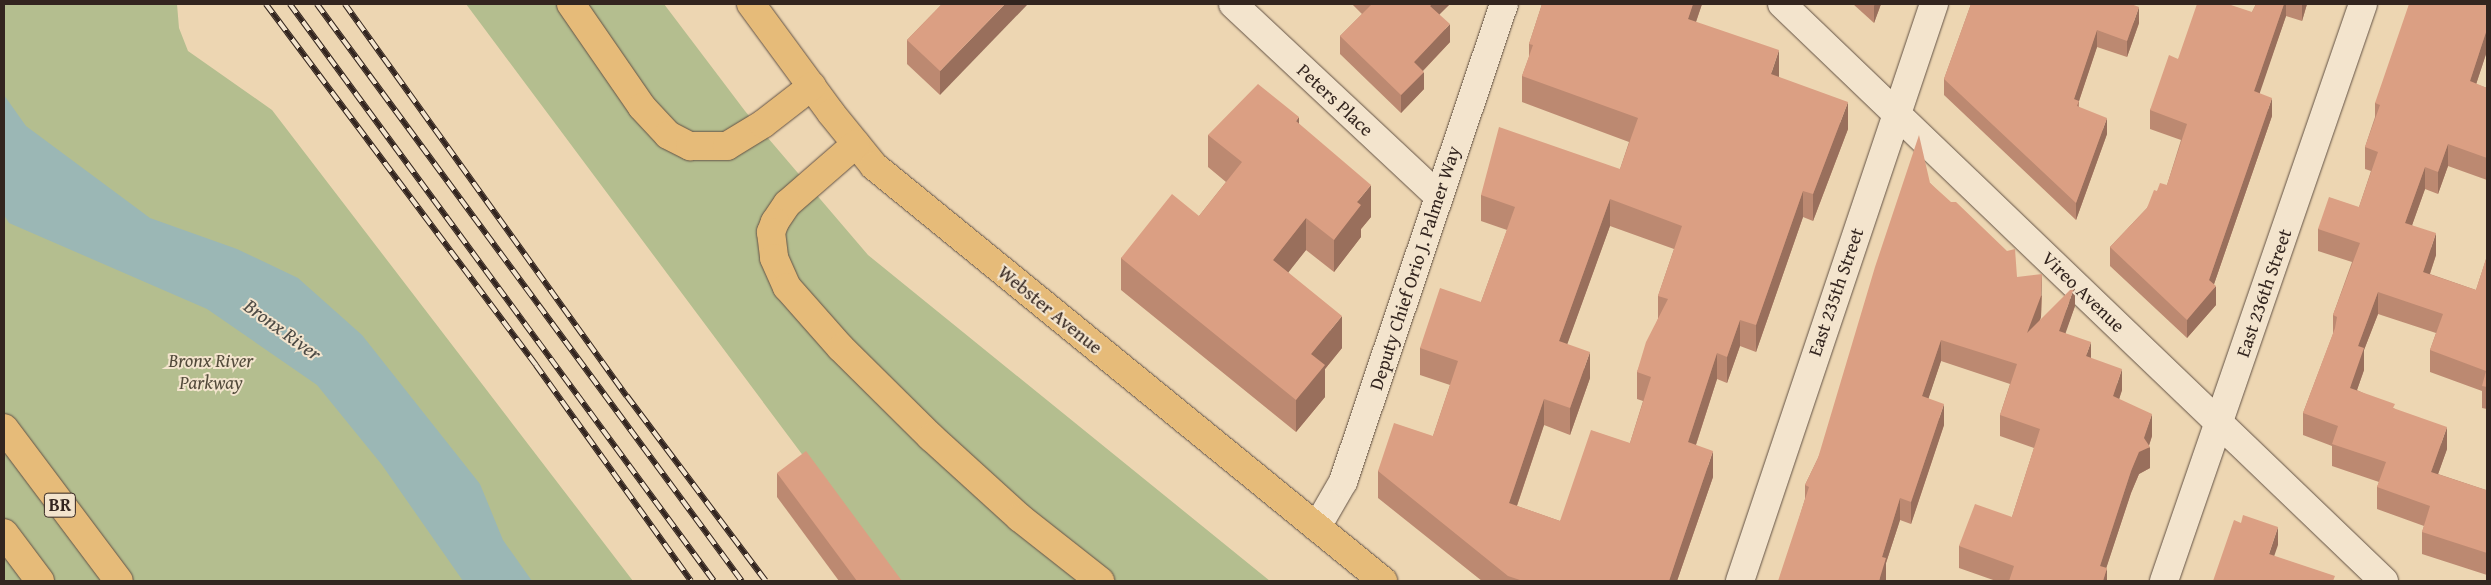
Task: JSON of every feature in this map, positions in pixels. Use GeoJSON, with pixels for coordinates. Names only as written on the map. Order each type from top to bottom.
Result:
{"type":"FeatureCollection","features":[{"type":"Feature","properties":{"kind":"main road"},"geometry":{"type":"LineString","coordinates":[[572,4],[642,107],[668,135],[690,146],[727,146],[763,124],[812,86]]}},
{"type":"Feature","properties":{"kind":"main road","name":"Webster Avenue"},"geometry":{"type":"LineString","coordinates":[[751,4],[874,166],[1383,581]]}},
{"type":"Feature","properties":{"kind":"main road"},"geometry":{"type":"LineString","coordinates":[[856,144],[787,204],[770,232],[773,250],[787,287],[841,348],[930,437],[1020,518],[1100,581]]}},
{"type":"Feature","properties":{"kind":"main road","name":"BR"},"geometry":{"type":"LineString","coordinates":[[4,428],[118,581]]}},
{"type":"Feature","properties":{"kind":"main road"},"geometry":{"type":"LineString","coordinates":[[4,533],[40,581]]}},
{"type":"Feature","properties":{"kind":"street","name":"Peters Place"},"geometry":{"type":"LineString","coordinates":[[1233,4],[1438,196]]}},
{"type":"Feature","properties":{"kind":"street","name":"Deputy Chief Orio J. Palmer Way"},"geometry":{"type":"LineString","coordinates":[[1317,527],[1343,482],[1504,4]]}},
{"type":"Feature","properties":{"kind":"street","name":"Vireo Avenue"},"geometry":{"type":"LineString","coordinates":[[1782,4],[2384,581]]}},
{"type":"Feature","properties":{"kind":"street","name":"East 235th Street"},"geometry":{"type":"LineString","coordinates":[[1740,581],[1934,4]]}},
{"type":"Feature","properties":{"kind":"street","name":"East 236th Street"},"geometry":{"type":"LineString","coordinates":[[2164,581],[2363,4]]}},
{"type":"Feature","properties":{"kind":"green space","name":"Bronx River Parkway"},"geometry":{"type":"Polygon","coordinates":[[[4,4],[177,4],[179,28],[188,51],[272,110],[633,581],[4,581],[4,4]]]}},
{"type":"Feature","properties":{"kind":"green space"},"geometry":{"type":"Polygon","coordinates":[[[466,4],[664,4],[745,111],[868,255],[1270,581],[884,581],[813,469],[466,4]]]}},
{"type":"Feature","properties":{"kind":"water","name":"Bronx River"},"geometry":{"type":"Polygon","coordinates":[[[4,95],[26,126],[150,218],[237,249],[298,278],[362,335],[480,484],[503,540],[532,581],[463,581],[382,465],[317,385],[207,309],[9,223],[4,215],[4,95]]]}},
{"type":"Feature","properties":{"kind":"building"},"geometry":{"type":"Polygon","coordinates":[[[942,4],[1005,4],[940,71],[907,40],[942,4]]]}},
{"type":"Feature","properties":{"kind":"building"},"geometry":{"type":"Polygon","coordinates":[[[1370,4],[1432,4],[1430,6],[1450,24],[1414,62],[1424,72],[1401,95],[1340,36],[1370,4]]]}},
{"type":"Feature","properties":{"kind":"building"},"geometry":{"type":"Polygon","coordinates":[[[1542,4],[1693,4],[1688,19],[1779,50],[1771,74],[1848,102],[1813,194],[1803,191],[1756,325],[1740,320],[1727,357],[1717,353],[1688,442],[1713,451],[1669,581],[1523,581],[1508,576],[1378,471],[1394,423],[1433,436],[1458,361],[1420,348],[1440,288],[1481,302],[1515,207],[1481,195],[1499,127],[1620,169],[1638,118],[1522,76],[1533,45],[1529,44],[1542,4]],[[1610,199],[1559,341],[1590,352],[1570,408],[1544,399],[1509,503],[1560,521],[1591,430],[1630,443],[1651,377],[1637,372],[1646,342],[1668,299],[1658,296],[1682,226],[1610,199]]]}},
{"type":"Feature","properties":{"kind":"building"},"geometry":{"type":"Polygon","coordinates":[[[1971,4],[2131,4],[2139,7],[2127,41],[2097,30],[2074,99],[2079,101],[2077,106],[2107,118],[2076,203],[1944,79],[1971,4]]]}},
{"type":"Feature","properties":{"kind":"building"},"geometry":{"type":"Polygon","coordinates":[[[2197,4],[2228,4],[2252,12],[2256,4],[2284,4],[2254,91],[2272,98],[2209,280],[2216,286],[2187,320],[2110,247],[2147,208],[2154,190],[2157,191],[2160,183],[2167,185],[2187,124],[2150,110],[2169,55],[2178,59],[2197,4]]]}},
{"type":"Feature","properties":{"kind":"building"},"geometry":{"type":"Polygon","coordinates":[[[2409,4],[2487,4],[2487,29],[2470,81],[2487,88],[2487,158],[2448,144],[2438,172],[2425,167],[2405,223],[2436,233],[2423,272],[2476,290],[2487,256],[2487,387],[2482,386],[2486,371],[2430,350],[2443,314],[2378,292],[2358,346],[2364,348],[2350,388],[2395,404],[2393,408],[2447,427],[2431,472],[2486,490],[2487,487],[2487,553],[2422,532],[2430,506],[2377,487],[2386,462],[2332,444],[2338,426],[2303,413],[2335,328],[2337,317],[2333,315],[2360,243],[2318,229],[2329,197],[2359,207],[2378,152],[2365,147],[2380,105],[2375,103],[2409,4]]]}},
{"type":"Feature","properties":{"kind":"building"},"geometry":{"type":"Polygon","coordinates":[[[1258,84],[1299,117],[1296,121],[1371,185],[1357,202],[1361,205],[1334,240],[1306,218],[1273,260],[1342,316],[1311,354],[1325,365],[1296,400],[1121,258],[1172,194],[1199,216],[1242,162],[1208,135],[1258,84]]]}},
{"type":"Feature","properties":{"kind":"building"},"geometry":{"type":"Polygon","coordinates":[[[1919,135],[1930,183],[1951,202],[1956,202],[2007,251],[2015,249],[2017,277],[2042,274],[2041,296],[2027,333],[2075,285],[2059,331],[2091,342],[2086,356],[2122,369],[2113,396],[2152,414],[2144,438],[2150,447],[2139,452],[2131,471],[2100,566],[2107,568],[2103,581],[2009,581],[2014,566],[1959,546],[1975,504],[2012,517],[2040,429],[2000,415],[2017,364],[1941,340],[1922,396],[1944,404],[1911,502],[1900,498],[1882,557],[1886,558],[1879,581],[1778,581],[1809,487],[1805,485],[1818,458],[1875,267],[1919,135]]]}},
{"type":"Feature","properties":{"kind":"building"},"geometry":{"type":"Polygon","coordinates":[[[806,451],[902,581],[857,581],[777,473],[806,451]]]}},
{"type":"Feature","properties":{"kind":"building"},"geometry":{"type":"Polygon","coordinates":[[[2243,515],[2278,527],[2269,554],[2335,576],[2333,581],[2213,581],[2234,520],[2241,523],[2243,515]]]}},
{"type":"Feature","properties":{"kind":"railway"},"geometry":{"type":"LineString","coordinates":[[266,4],[536,365],[691,581]]}},
{"type":"Feature","properties":{"kind":"railway"},"geometry":{"type":"LineString","coordinates":[[290,4],[714,581]]}},
{"type":"Feature","properties":{"kind":"railway"},"geometry":{"type":"LineString","coordinates":[[317,4],[742,581]]}},
{"type":"Feature","properties":{"kind":"railway"},"geometry":{"type":"LineString","coordinates":[[345,4],[627,396],[766,581]]}}]}
